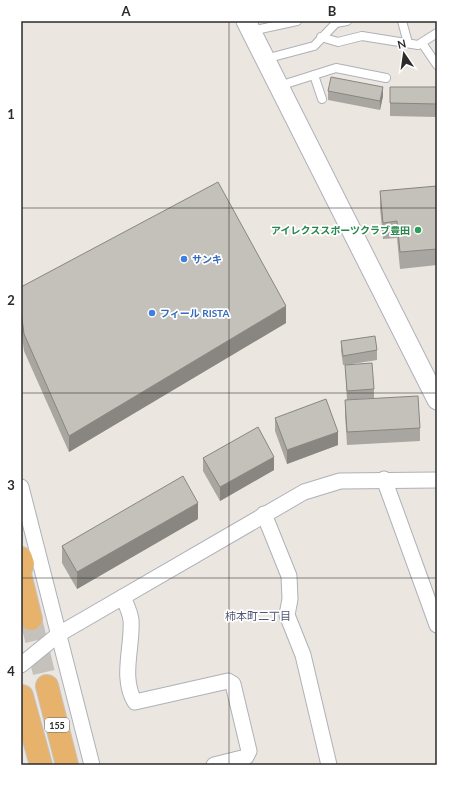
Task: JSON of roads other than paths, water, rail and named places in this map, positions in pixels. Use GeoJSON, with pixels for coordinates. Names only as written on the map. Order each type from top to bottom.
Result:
{"type":"FeatureCollection","features":[{"type":"Feature","properties":{"kind":"highway"},"geometry":{"type":"LineString","coordinates":[[21,558],[21,569]]}},
{"type":"Feature","properties":{"kind":"highway"},"geometry":{"type":"LineString","coordinates":[[21,578],[31,620]]}},
{"type":"Feature","properties":{"kind":"highway","name":"155"},"geometry":{"type":"LineString","coordinates":[[47,686],[67,765]]}},
{"type":"Feature","properties":{"kind":"highway","name":"155"},"geometry":{"type":"LineString","coordinates":[[22,696],[41,765]]}},
{"type":"Feature","properties":{"kind":"street"},"geometry":{"type":"LineString","coordinates":[[249,26],[437,400]]}},
{"type":"Feature","properties":{"kind":"street"},"geometry":{"type":"LineString","coordinates":[[21,665],[59,634],[304,492],[340,481],[384,479],[437,480]]}},
{"type":"Feature","properties":{"kind":"street"},"geometry":{"type":"LineString","coordinates":[[384,479],[437,625]]}},
{"type":"Feature","properties":{"kind":"street"},"geometry":{"type":"LineString","coordinates":[[21,487],[92,765]]}},
{"type":"Feature","properties":{"kind":"street"},"geometry":{"type":"LineString","coordinates":[[264,514],[289,576],[290,599],[286,615],[303,655],[330,765]]}},
{"type":"Feature","properties":{"kind":"street"},"geometry":{"type":"LineString","coordinates":[[123,597],[131,620],[128,673],[130,695],[135,702],[228,681],[233,684],[249,751],[246,757],[214,765]]}},
{"type":"Feature","properties":{"kind":"lane"},"geometry":{"type":"LineString","coordinates":[[249,26],[297,21]]}},
{"type":"Feature","properties":{"kind":"lane"},"geometry":{"type":"LineString","coordinates":[[402,21],[408,43]]}},
{"type":"Feature","properties":{"kind":"lane"},"geometry":{"type":"LineString","coordinates":[[265,59],[314,46],[321,37],[339,22]]}},
{"type":"Feature","properties":{"kind":"lane"},"geometry":{"type":"LineString","coordinates":[[321,37],[338,42],[362,36],[418,45],[437,33]]}},
{"type":"Feature","properties":{"kind":"lane"},"geometry":{"type":"LineString","coordinates":[[422,43],[437,65]]}},
{"type":"Feature","properties":{"kind":"lane"},"geometry":{"type":"LineString","coordinates":[[279,86],[336,68],[386,78]]}},
{"type":"Feature","properties":{"kind":"lane"},"geometry":{"type":"LineString","coordinates":[[314,75],[322,98]]}},
{"type":"Feature","properties":{"kind":"tunnel"},"geometry":{"type":"LineString","coordinates":[[31,619],[47,686]]}},
{"type":"Feature","properties":{"kind":"place","name":"アイレクススポーツクラブ豊田"},"geometry":{"type":"Point","coordinates":[418,230]}},
{"type":"Feature","properties":{"kind":"place","name":"サンキ"},"geometry":{"type":"Point","coordinates":[184,259]}},
{"type":"Feature","properties":{"kind":"place","name":"フィール RISTA"},"geometry":{"type":"Point","coordinates":[152,313]}},
{"type":"Feature","properties":{"kind":"district","name":"柿本町二丁目"},"geometry":{"type":"Point","coordinates":[258,615]}}]}
